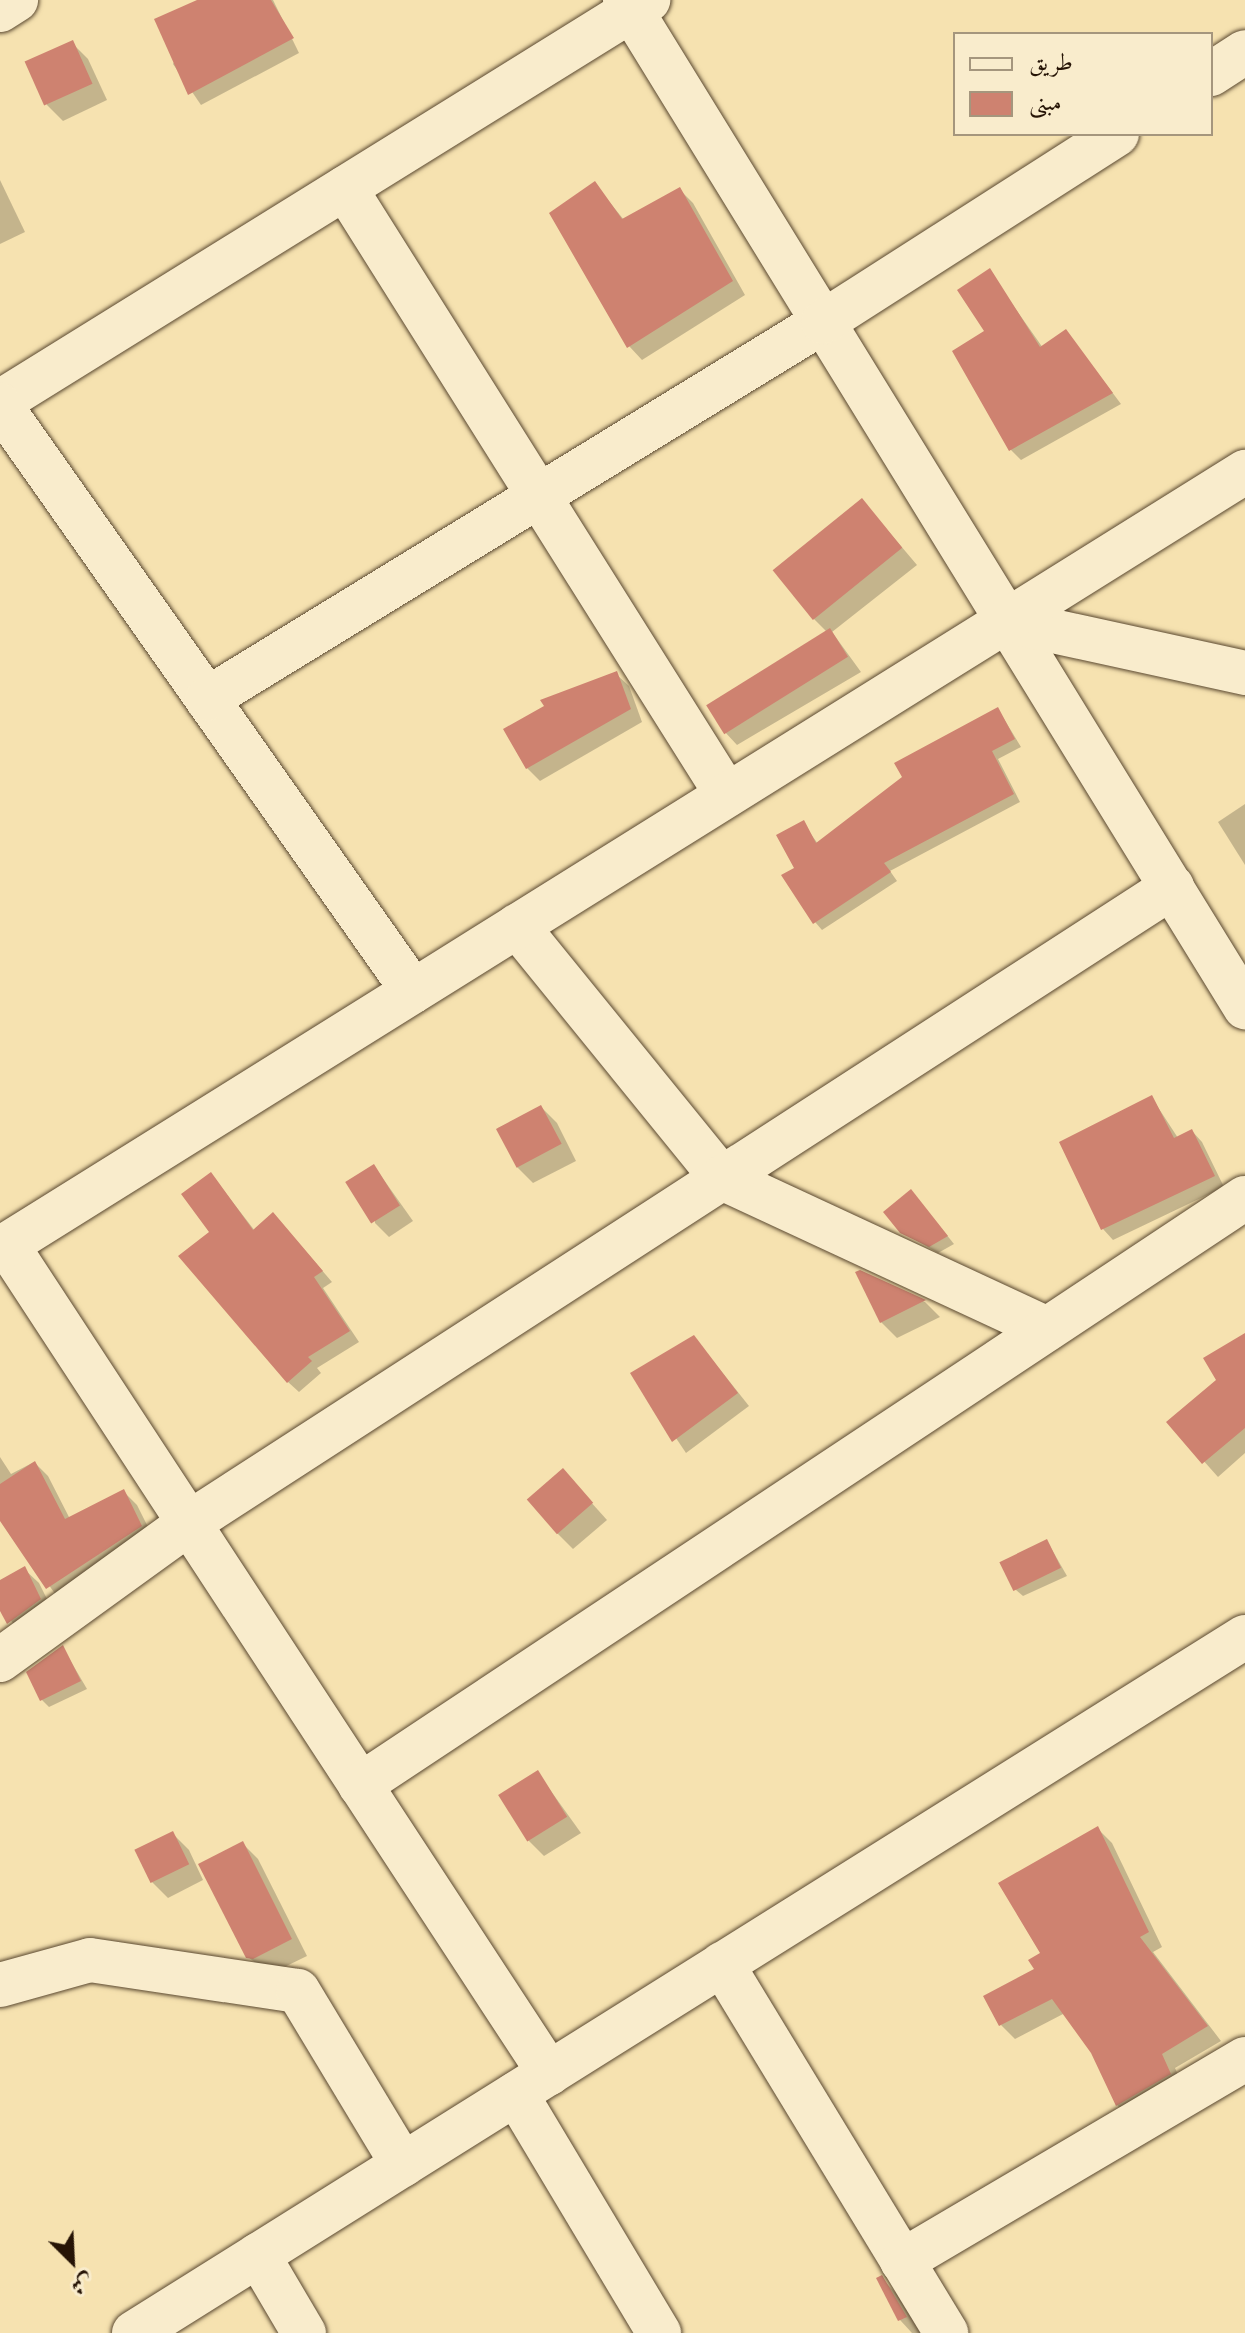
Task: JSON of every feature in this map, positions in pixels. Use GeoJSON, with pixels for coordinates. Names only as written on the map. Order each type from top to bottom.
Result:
{"type":"FeatureCollection","features":[{"type":"Feature","properties":{"kind":"street"},"geometry":{"type":"LineString","coordinates":[[0,10],[16,0]]}},
{"type":"Feature","properties":{"kind":"street"},"geometry":{"type":"LineString","coordinates":[[413,991],[0,404],[635,3],[823,322],[1245,1007]]}},
{"type":"Feature","properties":{"kind":"street"},"geometry":{"type":"LineString","coordinates":[[1213,73],[1245,52]]}},
{"type":"Feature","properties":{"kind":"street"},"geometry":{"type":"LineString","coordinates":[[207,699],[823,322],[1114,136]]}},
{"type":"Feature","properties":{"kind":"street"},"geometry":{"type":"LineString","coordinates":[[345,188],[727,795]]}},
{"type":"Feature","properties":{"kind":"street"},"geometry":{"type":"LineString","coordinates":[[659,2333],[532,2084],[360,1785],[4,1247],[1245,472]]}},
{"type":"Feature","properties":{"kind":"street"},"geometry":{"type":"LineString","coordinates":[[1007,621],[1245,673]]}},
{"type":"Feature","properties":{"kind":"street"},"geometry":{"type":"LineString","coordinates":[[0,1660],[189,1523],[1172,887]]}},
{"type":"Feature","properties":{"kind":"street"},"geometry":{"type":"LineString","coordinates":[[517,926],[722,1178],[1047,1329]]}},
{"type":"Feature","properties":{"kind":"street"},"geometry":{"type":"LineString","coordinates":[[360,1785],[1245,1198]]}},
{"type":"Feature","properties":{"kind":"street"},"geometry":{"type":"LineString","coordinates":[[134,2333],[1245,1637]]}},
{"type":"Feature","properties":{"kind":"street"},"geometry":{"type":"LineString","coordinates":[[0,1985],[90,1960],[298,1991],[403,2165]]}},
{"type":"Feature","properties":{"kind":"street"},"geometry":{"type":"LineString","coordinates":[[722,1964],[946,2333]]}},
{"type":"Feature","properties":{"kind":"street"},"geometry":{"type":"LineString","coordinates":[[902,2261],[1245,2059]]}},
{"type":"Feature","properties":{"kind":"street"},"geometry":{"type":"LineString","coordinates":[[258,2255],[304,2333]]}},
{"type":"Feature","properties":{"kind":"building"},"geometry":{"type":"Polygon","coordinates":[[[197,0],[271,0],[294,38],[188,95],[154,19],[197,0]]]}},
{"type":"Feature","properties":{"kind":"building"},"geometry":{"type":"Polygon","coordinates":[[[73,40],[93,84],[44,105],[25,62],[73,40]]]}},
{"type":"Feature","properties":{"kind":"building"},"geometry":{"type":"Polygon","coordinates":[[[595,181],[622,219],[680,187],[733,281],[627,348],[549,213],[595,181]]]}},
{"type":"Feature","properties":{"kind":"building"},"geometry":{"type":"Polygon","coordinates":[[[990,268],[1040,347],[1066,329],[1113,393],[1009,451],[952,351],[984,331],[957,290],[990,268]]]}},
{"type":"Feature","properties":{"kind":"building"},"geometry":{"type":"Polygon","coordinates":[[[862,498],[902,548],[813,620],[773,570],[862,498]]]}},
{"type":"Feature","properties":{"kind":"building"},"geometry":{"type":"Polygon","coordinates":[[[830,628],[848,657],[724,734],[706,705],[830,628]]]}},
{"type":"Feature","properties":{"kind":"building"},"geometry":{"type":"Polygon","coordinates":[[[617,671],[631,709],[526,769],[503,729],[544,706],[540,700],[617,671]]]}},
{"type":"Feature","properties":{"kind":"building"},"geometry":{"type":"Polygon","coordinates":[[[998,707],[1015,739],[992,751],[1014,794],[884,863],[891,872],[813,924],[781,875],[794,868],[776,835],[804,820],[816,843],[902,777],[894,763],[998,707]]]}},
{"type":"Feature","properties":{"kind":"building"},"geometry":{"type":"Polygon","coordinates":[[[1152,1095],[1174,1138],[1192,1129],[1215,1176],[1101,1230],[1059,1142],[1152,1095]]]}},
{"type":"Feature","properties":{"kind":"building"},"geometry":{"type":"Polygon","coordinates":[[[541,1105],[562,1144],[517,1168],[496,1129],[541,1105]]]}},
{"type":"Feature","properties":{"kind":"building"},"geometry":{"type":"Polygon","coordinates":[[[374,1164],[400,1206],[371,1224],[345,1182],[374,1164]]]}},
{"type":"Feature","properties":{"kind":"building"},"geometry":{"type":"Polygon","coordinates":[[[211,1172],[253,1230],[273,1212],[323,1271],[314,1277],[350,1331],[308,1357],[312,1361],[287,1383],[178,1256],[209,1232],[181,1194],[211,1172]]]}},
{"type":"Feature","properties":{"kind":"building"},"geometry":{"type":"Polygon","coordinates":[[[911,1189],[948,1236],[929,1247],[900,1233],[883,1212],[911,1189]]]}},
{"type":"Feature","properties":{"kind":"building"},"geometry":{"type":"Polygon","coordinates":[[[860,1270],[926,1300],[880,1323],[855,1272],[860,1270]]]}},
{"type":"Feature","properties":{"kind":"building"},"geometry":{"type":"Polygon","coordinates":[[[1245,1333],[1245,1428],[1202,1464],[1166,1422],[1216,1380],[1203,1358],[1245,1333]]]}},
{"type":"Feature","properties":{"kind":"building"},"geometry":{"type":"Polygon","coordinates":[[[694,1335],[738,1393],[672,1442],[630,1373],[694,1335]]]}},
{"type":"Feature","properties":{"kind":"building"},"geometry":{"type":"Polygon","coordinates":[[[35,1461],[65,1519],[124,1489],[142,1526],[46,1589],[0,1521],[0,1484],[35,1461]]]}},
{"type":"Feature","properties":{"kind":"building"},"geometry":{"type":"Polygon","coordinates":[[[563,1468],[593,1503],[557,1534],[527,1499],[563,1468]]]}},
{"type":"Feature","properties":{"kind":"building"},"geometry":{"type":"Polygon","coordinates":[[[1047,1539],[1061,1568],[1013,1591],[999,1562],[1047,1539]]]}},
{"type":"Feature","properties":{"kind":"building"},"geometry":{"type":"Polygon","coordinates":[[[25,1566],[41,1599],[7,1624],[0,1611],[0,1580],[25,1566]]]}},
{"type":"Feature","properties":{"kind":"building"},"geometry":{"type":"Polygon","coordinates":[[[63,1645],[81,1681],[40,1701],[26,1672],[63,1645]]]}},
{"type":"Feature","properties":{"kind":"building"},"geometry":{"type":"Polygon","coordinates":[[[538,1770],[567,1817],[527,1842],[498,1795],[538,1770]]]}},
{"type":"Feature","properties":{"kind":"building"},"geometry":{"type":"Polygon","coordinates":[[[1098,1826],[1149,1932],[1140,1937],[1208,2026],[1162,2054],[1171,2074],[1116,2106],[1091,2053],[1052,1999],[999,2026],[983,1996],[1034,1969],[1028,1960],[1040,1953],[998,1883],[1098,1826]]]}},
{"type":"Feature","properties":{"kind":"building"},"geometry":{"type":"Polygon","coordinates":[[[173,1831],[189,1864],[151,1883],[134,1850],[173,1831]]]}},
{"type":"Feature","properties":{"kind":"building"},"geometry":{"type":"Polygon","coordinates":[[[243,1841],[292,1939],[253,1959],[246,1958],[198,1864],[243,1841]]]}},
{"type":"Feature","properties":{"kind":"building"},"geometry":{"type":"Polygon","coordinates":[[[882,2275],[907,2317],[898,2321],[876,2278],[882,2275]]]}}]}
